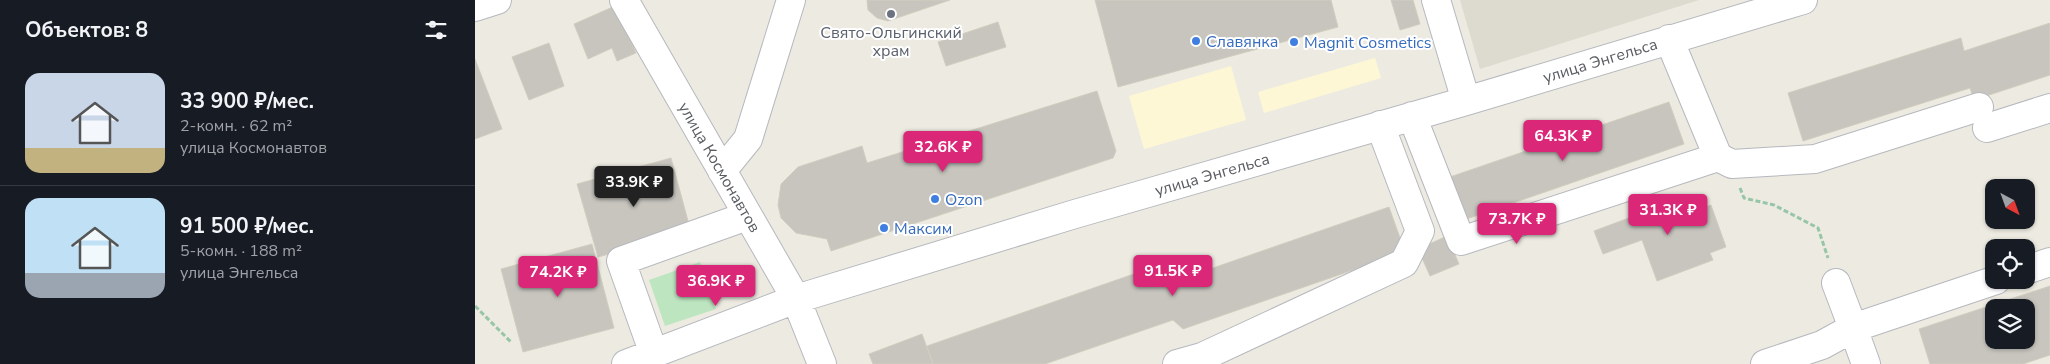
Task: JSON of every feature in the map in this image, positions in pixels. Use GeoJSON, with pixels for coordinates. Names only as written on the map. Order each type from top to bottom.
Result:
{"type":"FeatureCollection","features":[{"type":"Feature","properties":{"kind":"street"},"geometry":{"type":"LineString","coordinates":[[475,8],[497,0]]}},
{"type":"Feature","properties":{"kind":"street","name":"улица Космонавтов"},"geometry":{"type":"LineString","coordinates":[[624,0],[796,299],[822,364]]}},
{"type":"Feature","properties":{"kind":"street"},"geometry":{"type":"LineString","coordinates":[[722,171],[748,139],[791,0]]}},
{"type":"Feature","properties":{"kind":"street"},"geometry":{"type":"LineString","coordinates":[[1436,0],[1466,101]]}},
{"type":"Feature","properties":{"kind":"street","name":"улица Энгельса"},"geometry":{"type":"LineString","coordinates":[[626,364],[669,355],[796,299],[1075,214],[1466,101],[1803,0]]}},
{"type":"Feature","properties":{"kind":"street"},"geometry":{"type":"LineString","coordinates":[[1669,39],[1725,161]]}},
{"type":"Feature","properties":{"kind":"street"},"geometry":{"type":"LineString","coordinates":[[1412,116],[1461,241],[1725,161],[1815,159],[1983,118],[2050,108]]}},
{"type":"Feature","properties":{"kind":"street"},"geometry":{"type":"LineString","coordinates":[[1177,364],[1202,357],[1404,263],[1420,231],[1380,125]]}},
{"type":"Feature","properties":{"kind":"street"},"geometry":{"type":"LineString","coordinates":[[669,355],[621,261],[747,216]]}},
{"type":"Feature","properties":{"kind":"street"},"geometry":{"type":"LineString","coordinates":[[2035,267],[2050,262]]}},
{"type":"Feature","properties":{"kind":"street"},"geometry":{"type":"LineString","coordinates":[[1837,283],[1866,364]]}},
{"type":"Feature","properties":{"kind":"street"},"geometry":{"type":"LineString","coordinates":[[1765,364],[1822,345],[1853,328],[1985,284]]}},
{"type":"Feature","properties":{"kind":"path"},"geometry":{"type":"LineString","coordinates":[[1744,198],[1774,205],[1818,228],[1837,283]]}},
{"type":"Feature","properties":{"kind":"path"},"geometry":{"type":"LineString","coordinates":[[475,306],[511,342]]}},
{"type":"Feature","properties":{"kind":"shaded area"},"geometry":{"type":"Polygon","coordinates":[[[1460,0],[1699,0],[1480,69],[1460,0]]]}},
{"type":"Feature","properties":{"kind":"shaded area"},"geometry":{"type":"Polygon","coordinates":[[[1375,58],[1381,78],[1264,113],[1258,92],[1375,58]]]}},
{"type":"Feature","properties":{"kind":"shaded area"},"geometry":{"type":"Polygon","coordinates":[[[1231,66],[1246,120],[1144,149],[1129,96],[1231,66]]]}},
{"type":"Feature","properties":{"kind":"green space"},"geometry":{"type":"Polygon","coordinates":[[[700,262],[716,309],[665,326],[649,280],[700,262]]]}},
{"type":"Feature","properties":{"kind":"building","name":"Свято-Ольгинский храм"},"geometry":{"type":"Polygon","coordinates":[[[867,0],[950,0],[888,21],[877,18],[868,10],[867,0]]]}},
{"type":"Feature","properties":{"kind":"building","name":"Славянка"},"geometry":{"type":"Polygon","coordinates":[[[1095,0],[1331,0],[1338,27],[1118,87],[1095,0]]]}},
{"type":"Feature","properties":{"kind":"building"},"geometry":{"type":"Polygon","coordinates":[[[1391,0],[1413,0],[1420,24],[1400,30],[1391,0]]]}},
{"type":"Feature","properties":{"kind":"building"},"geometry":{"type":"Polygon","coordinates":[[[615,6],[636,53],[617,61],[612,48],[588,59],[574,24],[615,6]]]}},
{"type":"Feature","properties":{"kind":"building"},"geometry":{"type":"Polygon","coordinates":[[[998,22],[1006,47],[946,66],[938,42],[998,22]]]}},
{"type":"Feature","properties":{"kind":"building"},"geometry":{"type":"Polygon","coordinates":[[[2050,23],[2050,75],[1974,100],[1970,88],[1803,141],[1788,93],[1961,38],[1964,51],[2050,23]]]}},
{"type":"Feature","properties":{"kind":"building"},"geometry":{"type":"Polygon","coordinates":[[[549,43],[564,86],[529,100],[512,57],[549,43]]]}},
{"type":"Feature","properties":{"kind":"building"},"geometry":{"type":"Polygon","coordinates":[[[475,59],[502,129],[475,139],[475,59]]]}},
{"type":"Feature","properties":{"kind":"building"},"geometry":{"type":"Polygon","coordinates":[[[1097,91],[1116,151],[1113,158],[831,251],[827,239],[796,233],[781,218],[778,205],[781,184],[798,167],[862,146],[867,163],[1097,91]]]}},
{"type":"Feature","properties":{"kind":"building"},"geometry":{"type":"Polygon","coordinates":[[[1669,102],[1684,144],[1458,222],[1444,179],[1669,102]]]}},
{"type":"Feature","properties":{"kind":"building"},"geometry":{"type":"Polygon","coordinates":[[[671,158],[691,232],[598,257],[577,184],[671,158]]]}},
{"type":"Feature","properties":{"kind":"building"},"geometry":{"type":"Polygon","coordinates":[[[1690,195],[1696,211],[1711,205],[1726,247],[1710,253],[1713,260],[1657,281],[1642,240],[1603,254],[1594,231],[1690,195]]]}},
{"type":"Feature","properties":{"kind":"building"},"geometry":{"type":"Polygon","coordinates":[[[1389,207],[1405,252],[1183,329],[1173,320],[1045,364],[933,364],[927,346],[1151,268],[1158,287],[1389,207]]]}},
{"type":"Feature","properties":{"kind":"building"},"geometry":{"type":"Polygon","coordinates":[[[1447,236],[1459,264],[1430,276],[1418,249],[1447,236]]]}},
{"type":"Feature","properties":{"kind":"building"},"geometry":{"type":"Polygon","coordinates":[[[592,244],[614,328],[523,352],[501,269],[592,244]]]}},
{"type":"Feature","properties":{"kind":"building"},"geometry":{"type":"Polygon","coordinates":[[[2050,286],[2050,355],[2023,364],[1930,364],[1919,329],[1985,307],[1985,349],[2035,349],[2035,299],[2010,299],[2050,286]]]}},
{"type":"Feature","properties":{"kind":"building"},"geometry":{"type":"Polygon","coordinates":[[[922,334],[933,364],[873,364],[869,354],[922,334]]]}},
{"type":"Feature","properties":{"kind":"place","name":"Свято-Ольгинский храм"},"geometry":{"type":"Point","coordinates":[891,14]}},
{"type":"Feature","properties":{"kind":"place","name":"Славянка"},"geometry":{"type":"Point","coordinates":[1196,41]}},
{"type":"Feature","properties":{"kind":"place","name":"Magnit Cosmetics"},"geometry":{"type":"Point","coordinates":[1294,42]}},
{"type":"Feature","properties":{"kind":"place","name":"Ozon"},"geometry":{"type":"Point","coordinates":[935,199]}},
{"type":"Feature","properties":{"kind":"place","name":"Максим"},"geometry":{"type":"Point","coordinates":[884,228]}}]}
